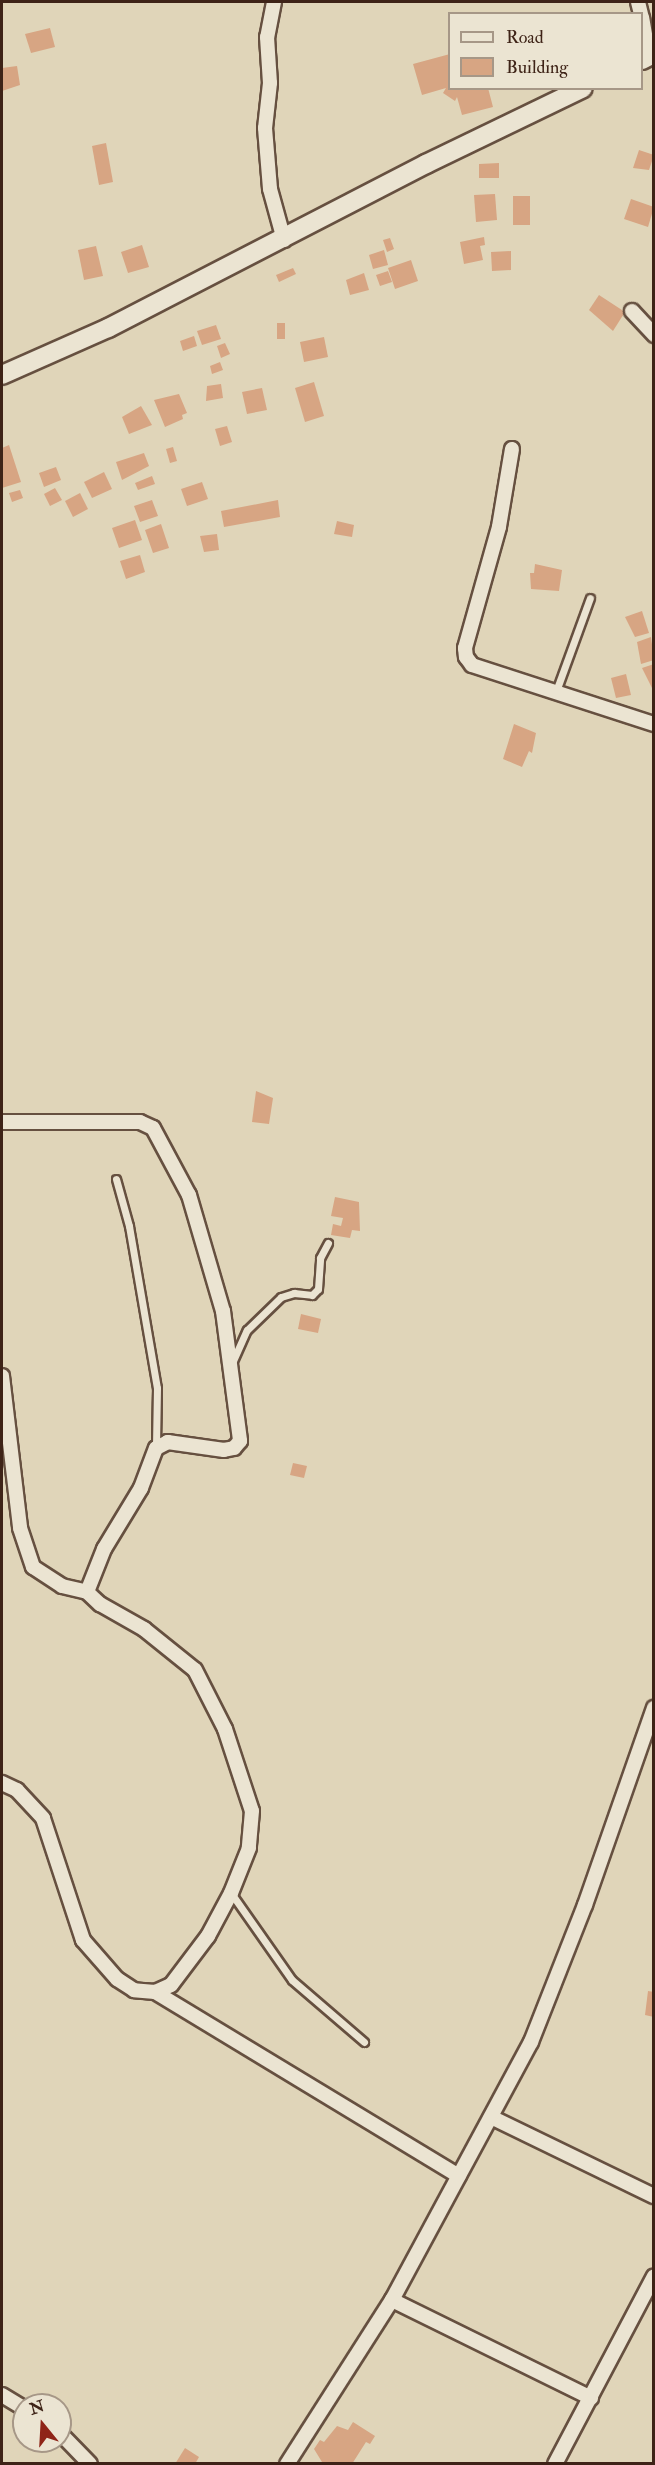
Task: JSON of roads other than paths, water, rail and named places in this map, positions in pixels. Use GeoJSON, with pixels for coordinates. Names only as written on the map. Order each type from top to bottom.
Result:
{"type":"FeatureCollection","features":[{"type":"Feature","properties":{"kind":"street"},"geometry":{"type":"LineString","coordinates":[[274,2],[267,37],[270,83],[264,128],[270,189],[284,240]]}},
{"type":"Feature","properties":{"kind":"street"},"geometry":{"type":"LineString","coordinates":[[643,27],[648,57]]}},
{"type":"Feature","properties":{"kind":"street"},"geometry":{"type":"LineString","coordinates":[[2,375],[108,328],[284,240],[426,164],[579,90]]}},
{"type":"Feature","properties":{"kind":"street"},"geometry":{"type":"LineString","coordinates":[[632,311],[654,334]]}},
{"type":"Feature","properties":{"kind":"street"},"geometry":{"type":"LineString","coordinates":[[512,449],[499,527],[465,648],[466,657],[472,665],[555,694],[654,724]]}},
{"type":"Feature","properties":{"kind":"street"},"geometry":{"type":"LineString","coordinates":[[2,1122],[140,1122],[153,1128],[192,1205],[216,1276],[232,1363],[241,1429],[240,1441],[234,1448],[168,1442],[156,1448],[141,1488],[104,1550],[87,1592]]}},
{"type":"Feature","properties":{"kind":"street"},"geometry":{"type":"LineString","coordinates":[[2,1376],[25,1549],[33,1567],[62,1586],[87,1592],[100,1604],[144,1629],[195,1670],[225,1729],[252,1811],[249,1848],[231,1893],[208,1936],[171,1985],[155,1992]]}},
{"type":"Feature","properties":{"kind":"street"},"geometry":{"type":"LineString","coordinates":[[287,2463],[392,2300],[531,2042],[654,1708]]}},
{"type":"Feature","properties":{"kind":"street"},"geometry":{"type":"LineString","coordinates":[[2,1783],[17,1790],[43,1818],[83,1940],[117,1979],[134,1990],[155,1992],[459,2176]]}},
{"type":"Feature","properties":{"kind":"street"},"geometry":{"type":"LineString","coordinates":[[490,2117],[654,2196]]}},
{"type":"Feature","properties":{"kind":"street"},"geometry":{"type":"LineString","coordinates":[[555,2463],[654,2276]]}},
{"type":"Feature","properties":{"kind":"street"},"geometry":{"type":"LineString","coordinates":[[392,2300],[591,2398]]}},
{"type":"Feature","properties":{"kind":"street"},"geometry":{"type":"LineString","coordinates":[[72,2445],[90,2463]]}},
{"type":"Feature","properties":{"kind":"lane"},"geometry":{"type":"LineString","coordinates":[[555,694],[590,598]]}},
{"type":"Feature","properties":{"kind":"lane"},"geometry":{"type":"LineString","coordinates":[[116,1179],[129,1226],[157,1388],[156,1448]]}},
{"type":"Feature","properties":{"kind":"lane"},"geometry":{"type":"LineString","coordinates":[[232,1363],[247,1330],[281,1297],[312,1295],[318,1289],[320,1258],[328,1243]]}},
{"type":"Feature","properties":{"kind":"lane"},"geometry":{"type":"LineString","coordinates":[[231,1893],[292,1980],[364,2042]]}}]}
